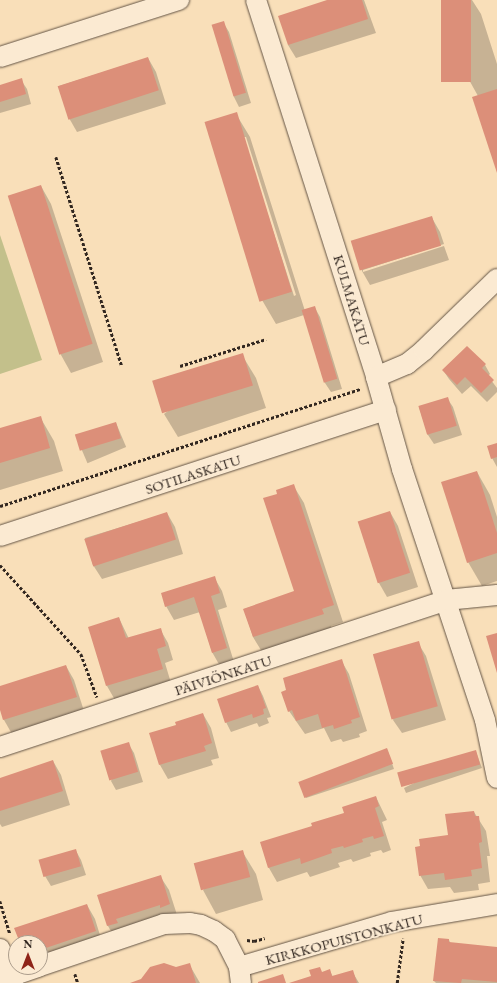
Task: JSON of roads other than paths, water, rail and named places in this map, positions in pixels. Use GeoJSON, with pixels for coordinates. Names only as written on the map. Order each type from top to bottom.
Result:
{"type":"FeatureCollection","features":[{"type":"Feature","properties":{"kind":"street"},"geometry":{"type":"LineString","coordinates":[[0,57],[179,0]]}},
{"type":"Feature","properties":{"kind":"street","name":"KULMAKATU"},"geometry":{"type":"LineString","coordinates":[[256,0],[370,382],[386,410],[402,469],[485,720],[497,778]]}},
{"type":"Feature","properties":{"kind":"street"},"geometry":{"type":"LineString","coordinates":[[370,382],[407,364],[424,350],[497,279]]}},
{"type":"Feature","properties":{"kind":"street","name":"SOTILASKATU"},"geometry":{"type":"LineString","coordinates":[[0,536],[386,410]]}},
{"type":"Feature","properties":{"kind":"street","name":"PÄIVIÖNKATU"},"geometry":{"type":"LineString","coordinates":[[0,747],[446,600],[497,595]]}},
{"type":"Feature","properties":{"kind":"street","name":"KIRKKOPUISTONKATU"},"geometry":{"type":"LineString","coordinates":[[48,964],[158,926],[177,923],[201,925],[214,930],[225,939],[240,975],[392,922],[497,904]]}},
{"type":"Feature","properties":{"kind":"street"},"geometry":{"type":"LineString","coordinates":[[6,943],[7,980]]}},
{"type":"Feature","properties":{"kind":"street","name":"KIRKKOPUISTONKATU"},"geometry":{"type":"LineString","coordinates":[[7,980],[19,975]]}}]}
